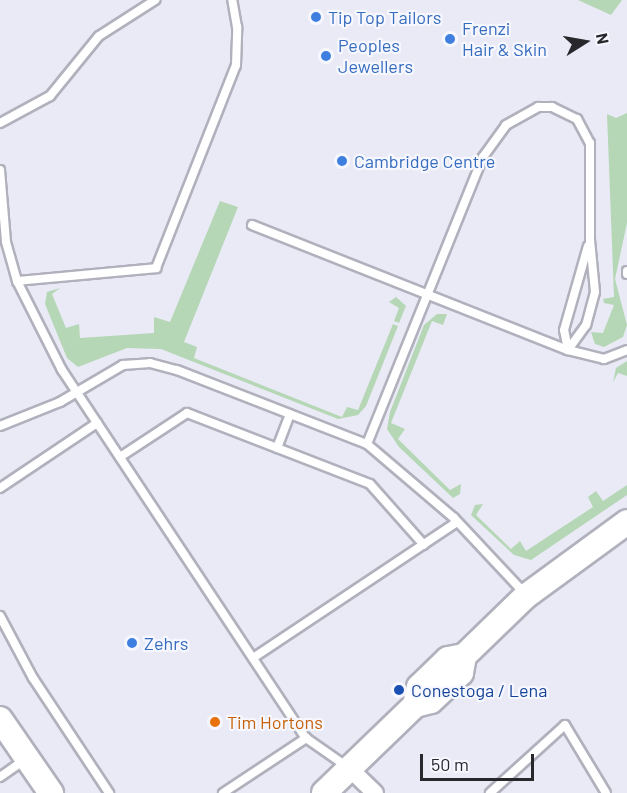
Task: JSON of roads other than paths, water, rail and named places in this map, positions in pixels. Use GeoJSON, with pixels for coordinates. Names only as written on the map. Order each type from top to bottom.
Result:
{"type":"FeatureCollection","features":[{"type":"Feature","properties":{"kind":"street"},"geometry":{"type":"LineString","coordinates":[[324,793],[415,705],[419,687],[448,659],[464,656],[526,596],[627,522]]}},
{"type":"Feature","properties":{"kind":"street"},"geometry":{"type":"LineString","coordinates":[[0,719],[51,793]]}},
{"type":"Feature","properties":{"kind":"street"},"geometry":{"type":"LineString","coordinates":[[349,768],[375,793]]}},
{"type":"Feature","properties":{"kind":"lane"},"geometry":{"type":"LineString","coordinates":[[0,123],[50,96],[99,36],[155,0]]}},
{"type":"Feature","properties":{"kind":"lane"},"geometry":{"type":"LineString","coordinates":[[17,280],[156,268],[236,65],[237,27],[232,0]]}},
{"type":"Feature","properties":{"kind":"lane"},"geometry":{"type":"LineString","coordinates":[[368,444],[425,296],[483,157],[506,125],[538,107],[568,114],[585,130],[591,156],[590,240],[596,292],[586,325],[568,350]]}},
{"type":"Feature","properties":{"kind":"lane"},"geometry":{"type":"LineString","coordinates":[[0,170],[6,242],[17,280],[76,391],[306,738],[333,753],[349,768]]}},
{"type":"Feature","properties":{"kind":"lane"},"geometry":{"type":"LineString","coordinates":[[252,225],[425,296],[568,350],[604,359],[627,350]]}},
{"type":"Feature","properties":{"kind":"lane"},"geometry":{"type":"LineString","coordinates":[[568,350],[564,330],[590,240]]}},
{"type":"Feature","properties":{"kind":"lane"},"geometry":{"type":"LineString","coordinates":[[0,426],[60,402],[123,365],[150,363],[368,444],[458,522],[526,596]]}},
{"type":"Feature","properties":{"kind":"lane"},"geometry":{"type":"LineString","coordinates":[[120,457],[187,413],[370,484],[424,544]]}},
{"type":"Feature","properties":{"kind":"lane"},"geometry":{"type":"LineString","coordinates":[[277,448],[290,414]]}},
{"type":"Feature","properties":{"kind":"lane"},"geometry":{"type":"LineString","coordinates":[[0,488],[97,423]]}},
{"type":"Feature","properties":{"kind":"lane"},"geometry":{"type":"LineString","coordinates":[[253,658],[458,522]]}},
{"type":"Feature","properties":{"kind":"lane"},"geometry":{"type":"LineString","coordinates":[[0,616],[33,678],[109,793]]}},
{"type":"Feature","properties":{"kind":"lane"},"geometry":{"type":"LineString","coordinates":[[490,793],[565,725],[606,793]]}},
{"type":"Feature","properties":{"kind":"lane"},"geometry":{"type":"LineString","coordinates":[[223,793],[306,738]]}},
{"type":"Feature","properties":{"kind":"lane"},"geometry":{"type":"LineString","coordinates":[[0,777],[26,759]]}},
{"type":"Feature","properties":{"kind":"place","name":"Tip Top Tailors"},"geometry":{"type":"Point","coordinates":[316,17]}},
{"type":"Feature","properties":{"kind":"place","name":"Frenzi Hair & Skin"},"geometry":{"type":"Point","coordinates":[450,39]}},
{"type":"Feature","properties":{"kind":"place","name":"Peoples Jewellers"},"geometry":{"type":"Point","coordinates":[326,56]}},
{"type":"Feature","properties":{"kind":"place","name":"Cambridge Centre"},"geometry":{"type":"Point","coordinates":[342,161]}},
{"type":"Feature","properties":{"kind":"place","name":"Zehrs"},"geometry":{"type":"Point","coordinates":[132,643]}},
{"type":"Feature","properties":{"kind":"place","name":"Conestoga / Lena"},"geometry":{"type":"Point","coordinates":[399,690]}},
{"type":"Feature","properties":{"kind":"place","name":"Tim Hortons"},"geometry":{"type":"Point","coordinates":[215,722]}}]}
